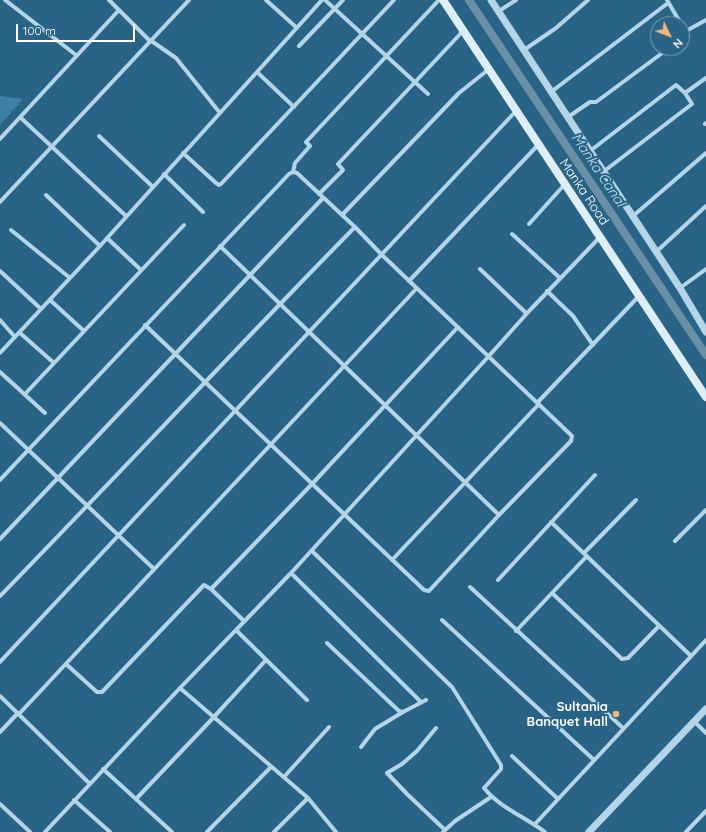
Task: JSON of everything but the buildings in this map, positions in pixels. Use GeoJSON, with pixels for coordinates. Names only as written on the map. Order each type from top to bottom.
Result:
{"type":"FeatureCollection","features":[{"type":"Feature","properties":{"kind":"main road","name":"Manka Road"},"geometry":{"type":"LineString","coordinates":[[443,0],[706,397]]}},
{"type":"Feature","properties":{"kind":"street"},"geometry":{"type":"LineString","coordinates":[[5,0],[76,55]]}},
{"type":"Feature","properties":{"kind":"street"},"geometry":{"type":"LineString","coordinates":[[109,0],[150,40],[176,58],[220,112]]}},
{"type":"Feature","properties":{"kind":"street"},"geometry":{"type":"LineString","coordinates":[[0,202],[189,0]]}},
{"type":"Feature","properties":{"kind":"street"},"geometry":{"type":"LineString","coordinates":[[266,0],[297,28]]}},
{"type":"Feature","properties":{"kind":"street"},"geometry":{"type":"LineString","coordinates":[[0,353],[100,246],[323,0],[428,94]]}},
{"type":"Feature","properties":{"kind":"street"},"geometry":{"type":"LineString","coordinates":[[300,46],[343,0]]}},
{"type":"Feature","properties":{"kind":"street"},"geometry":{"type":"LineString","coordinates":[[183,153],[219,185],[294,108],[394,0]]}},
{"type":"Feature","properties":{"kind":"street"},"geometry":{"type":"LineString","coordinates":[[0,480],[220,246],[289,174],[293,172],[295,163],[310,146],[306,142],[439,0]]}},
{"type":"Feature","properties":{"kind":"street"},"geometry":{"type":"LineString","coordinates":[[491,0],[680,288],[705,330]]}},
{"type":"Feature","properties":{"kind":"street"},"geometry":{"type":"LineString","coordinates":[[499,12],[516,0]]}},
{"type":"Feature","properties":{"kind":"street"},"geometry":{"type":"LineString","coordinates":[[524,50],[556,28],[588,0]]}},
{"type":"Feature","properties":{"kind":"street"},"geometry":{"type":"LineString","coordinates":[[551,92],[667,1],[676,16]]}},
{"type":"Feature","properties":{"kind":"street"},"geometry":{"type":"LineString","coordinates":[[0,139],[119,10]]}},
{"type":"Feature","properties":{"kind":"street"},"geometry":{"type":"LineString","coordinates":[[690,29],[706,20]]}},
{"type":"Feature","properties":{"kind":"street"},"geometry":{"type":"LineString","coordinates":[[319,194],[343,170],[338,164],[463,31]]}},
{"type":"Feature","properties":{"kind":"street"},"geometry":{"type":"LineString","coordinates":[[568,117],[590,102],[596,102],[658,56]]}},
{"type":"Feature","properties":{"kind":"street"},"geometry":{"type":"LineString","coordinates":[[342,215],[459,93],[489,69]]}},
{"type":"Feature","properties":{"kind":"street"},"geometry":{"type":"LineString","coordinates":[[257,72],[294,108]]}},
{"type":"Feature","properties":{"kind":"street"},"geometry":{"type":"LineString","coordinates":[[685,93],[706,78]]}},
{"type":"Feature","properties":{"kind":"street"},"geometry":{"type":"LineString","coordinates":[[590,151],[676,85],[685,93],[692,104],[603,172]]}},
{"type":"Feature","properties":{"kind":"street"},"geometry":{"type":"LineString","coordinates":[[0,662],[516,111]]}},
{"type":"Feature","properties":{"kind":"street"},"geometry":{"type":"LineString","coordinates":[[20,117],[126,216]]}},
{"type":"Feature","properties":{"kind":"street"},"geometry":{"type":"LineString","coordinates":[[99,136],[152,187]]}},
{"type":"Feature","properties":{"kind":"street"},"geometry":{"type":"LineString","coordinates":[[409,281],[539,144]]}},
{"type":"Feature","properties":{"kind":"street"},"geometry":{"type":"LineString","coordinates":[[633,216],[706,153]]}},
{"type":"Feature","properties":{"kind":"street"},"geometry":{"type":"LineString","coordinates":[[145,325],[424,590],[429,590],[571,441],[572,436],[382,255],[355,227],[297,173],[293,172]]}},
{"type":"Feature","properties":{"kind":"street"},"geometry":{"type":"LineString","coordinates":[[164,174],[203,212]]}},
{"type":"Feature","properties":{"kind":"street"},"geometry":{"type":"LineString","coordinates":[[530,224],[565,184]]}},
{"type":"Feature","properties":{"kind":"street"},"geometry":{"type":"LineString","coordinates":[[46,195],[100,246]]}},
{"type":"Feature","properties":{"kind":"street"},"geometry":{"type":"LineString","coordinates":[[0,539],[323,198]]}},
{"type":"Feature","properties":{"kind":"street"},"geometry":{"type":"LineString","coordinates":[[656,252],[706,206]]}},
{"type":"Feature","properties":{"kind":"street"},"geometry":{"type":"LineString","coordinates":[[25,394],[184,225]]}},
{"type":"Feature","properties":{"kind":"street"},"geometry":{"type":"LineString","coordinates":[[0,596],[88,506],[280,303],[355,227]]}},
{"type":"Feature","properties":{"kind":"street"},"geometry":{"type":"LineString","coordinates":[[11,230],[70,278]]}},
{"type":"Feature","properties":{"kind":"street"},"geometry":{"type":"LineString","coordinates":[[512,234],[560,278]]}},
{"type":"Feature","properties":{"kind":"street"},"geometry":{"type":"LineString","coordinates":[[45,832],[103,769],[312,551],[526,313],[600,237]]}},
{"type":"Feature","properties":{"kind":"street"},"geometry":{"type":"LineString","coordinates":[[107,238],[141,270]]}},
{"type":"Feature","properties":{"kind":"street"},"geometry":{"type":"LineString","coordinates":[[220,246],[499,515]]}},
{"type":"Feature","properties":{"kind":"street"},"geometry":{"type":"LineString","coordinates":[[480,269],[526,313]]}},
{"type":"Feature","properties":{"kind":"street"},"geometry":{"type":"LineString","coordinates":[[680,288],[706,269]]}},
{"type":"Feature","properties":{"kind":"street"},"geometry":{"type":"LineString","coordinates":[[0,271],[41,309]]}},
{"type":"Feature","properties":{"kind":"street"},"geometry":{"type":"LineString","coordinates":[[0,732],[66,664],[417,288]]}},
{"type":"Feature","properties":{"kind":"street"},"geometry":{"type":"LineString","coordinates":[[547,291],[573,316],[593,344]]}},
{"type":"Feature","properties":{"kind":"street"},"geometry":{"type":"LineString","coordinates":[[392,560],[466,483],[538,403],[639,296]]}},
{"type":"Feature","properties":{"kind":"street"},"geometry":{"type":"LineString","coordinates":[[50,300],[84,331]]}},
{"type":"Feature","properties":{"kind":"street"},"geometry":{"type":"LineString","coordinates":[[0,320],[15,337]]}},
{"type":"Feature","properties":{"kind":"street"},"geometry":{"type":"LineString","coordinates":[[211,589],[312,484],[458,327]]}},
{"type":"Feature","properties":{"kind":"street"},"geometry":{"type":"LineString","coordinates":[[20,332],[54,363]]}},
{"type":"Feature","properties":{"kind":"street"},"geometry":{"type":"LineString","coordinates":[[0,372],[46,413]]}},
{"type":"Feature","properties":{"kind":"street"},"geometry":{"type":"LineString","coordinates":[[0,424],[154,569]]}},
{"type":"Feature","properties":{"kind":"street"},"geometry":{"type":"LineString","coordinates":[[498,580],[595,475]]}},
{"type":"Feature","properties":{"kind":"street"},"geometry":{"type":"LineString","coordinates":[[516,631],[636,500]]}},
{"type":"Feature","properties":{"kind":"street"},"geometry":{"type":"LineString","coordinates":[[675,542],[706,510]]}},
{"type":"Feature","properties":{"kind":"street"},"geometry":{"type":"LineString","coordinates":[[551,522],[690,656]]}},
{"type":"Feature","properties":{"kind":"street"},"geometry":{"type":"LineString","coordinates":[[312,551],[452,687],[501,765],[501,769],[484,788],[491,797],[535,824],[545,832]]}},
{"type":"Feature","properties":{"kind":"street"},"geometry":{"type":"LineString","coordinates":[[291,573],[424,701],[375,729],[361,747]]}},
{"type":"Feature","properties":{"kind":"street"},"geometry":{"type":"LineString","coordinates":[[66,664],[97,692],[102,692],[202,586],[206,586],[211,589],[244,621]]}},
{"type":"Feature","properties":{"kind":"street"},"geometry":{"type":"LineString","coordinates":[[470,587],[623,728]]}},
{"type":"Feature","properties":{"kind":"street"},"geometry":{"type":"LineString","coordinates":[[552,593],[622,659],[628,658],[659,626]]}},
{"type":"Feature","properties":{"kind":"street"},"geometry":{"type":"LineString","coordinates":[[442,620],[594,760]]}},
{"type":"Feature","properties":{"kind":"street"},"geometry":{"type":"LineString","coordinates":[[236,630],[307,700]]}},
{"type":"Feature","properties":{"kind":"street"},"geometry":{"type":"LineString","coordinates":[[535,824],[706,640]]}},
{"type":"Feature","properties":{"kind":"street"},"geometry":{"type":"LineString","coordinates":[[327,643],[399,711],[403,712]]}},
{"type":"Feature","properties":{"kind":"street"},"geometry":{"type":"LineString","coordinates":[[136,799],[266,660]]}},
{"type":"Feature","properties":{"kind":"street"},"geometry":{"type":"LineString","coordinates":[[180,688],[213,718],[308,798],[335,831]]}},
{"type":"Feature","properties":{"kind":"street"},"geometry":{"type":"LineString","coordinates":[[0,696],[90,784]]}},
{"type":"Feature","properties":{"kind":"street"},"geometry":{"type":"LineString","coordinates":[[589,832],[706,709]]}},
{"type":"Feature","properties":{"kind":"street"},"geometry":{"type":"LineString","coordinates":[[694,722],[706,733]]}},
{"type":"Feature","properties":{"kind":"street"},"geometry":{"type":"LineString","coordinates":[[284,777],[329,727]]}},
{"type":"Feature","properties":{"kind":"street"},"geometry":{"type":"LineString","coordinates":[[436,728],[417,751],[402,764],[388,772],[388,774],[444,831],[455,820],[491,797]]}},
{"type":"Feature","properties":{"kind":"street"},"geometry":{"type":"LineString","coordinates":[[512,756],[558,799]]}},
{"type":"Feature","properties":{"kind":"street"},"geometry":{"type":"LineString","coordinates":[[207,832],[271,767]]}},
{"type":"Feature","properties":{"kind":"street"},"geometry":{"type":"LineString","coordinates":[[103,769],[170,831]]}},
{"type":"Feature","properties":{"kind":"street"},"geometry":{"type":"LineString","coordinates":[[274,832],[308,798]]}},
{"type":"Feature","properties":{"kind":"street"},"geometry":{"type":"LineString","coordinates":[[74,800],[110,832]]}},
{"type":"Feature","properties":{"kind":"street"},"geometry":{"type":"LineString","coordinates":[[0,804],[30,832]]}},
{"type":"Feature","properties":{"kind":"street"},"geometry":{"type":"LineString","coordinates":[[686,832],[706,811]]}},
{"type":"Feature","properties":{"kind":"shaded area"},"geometry":{"type":"Polygon","coordinates":[[[0,96],[23,99],[0,125],[0,96]]]}},
{"type":"Feature","properties":{"kind":"waterway","name":"Manka Canal"},"geometry":{"type":"LineString","coordinates":[[469,0],[706,355]]}},
{"type":"Feature","properties":{"kind":"place","name":"Sultania Banquet Hall"},"geometry":{"type":"Point","coordinates":[616,714]}}]}
